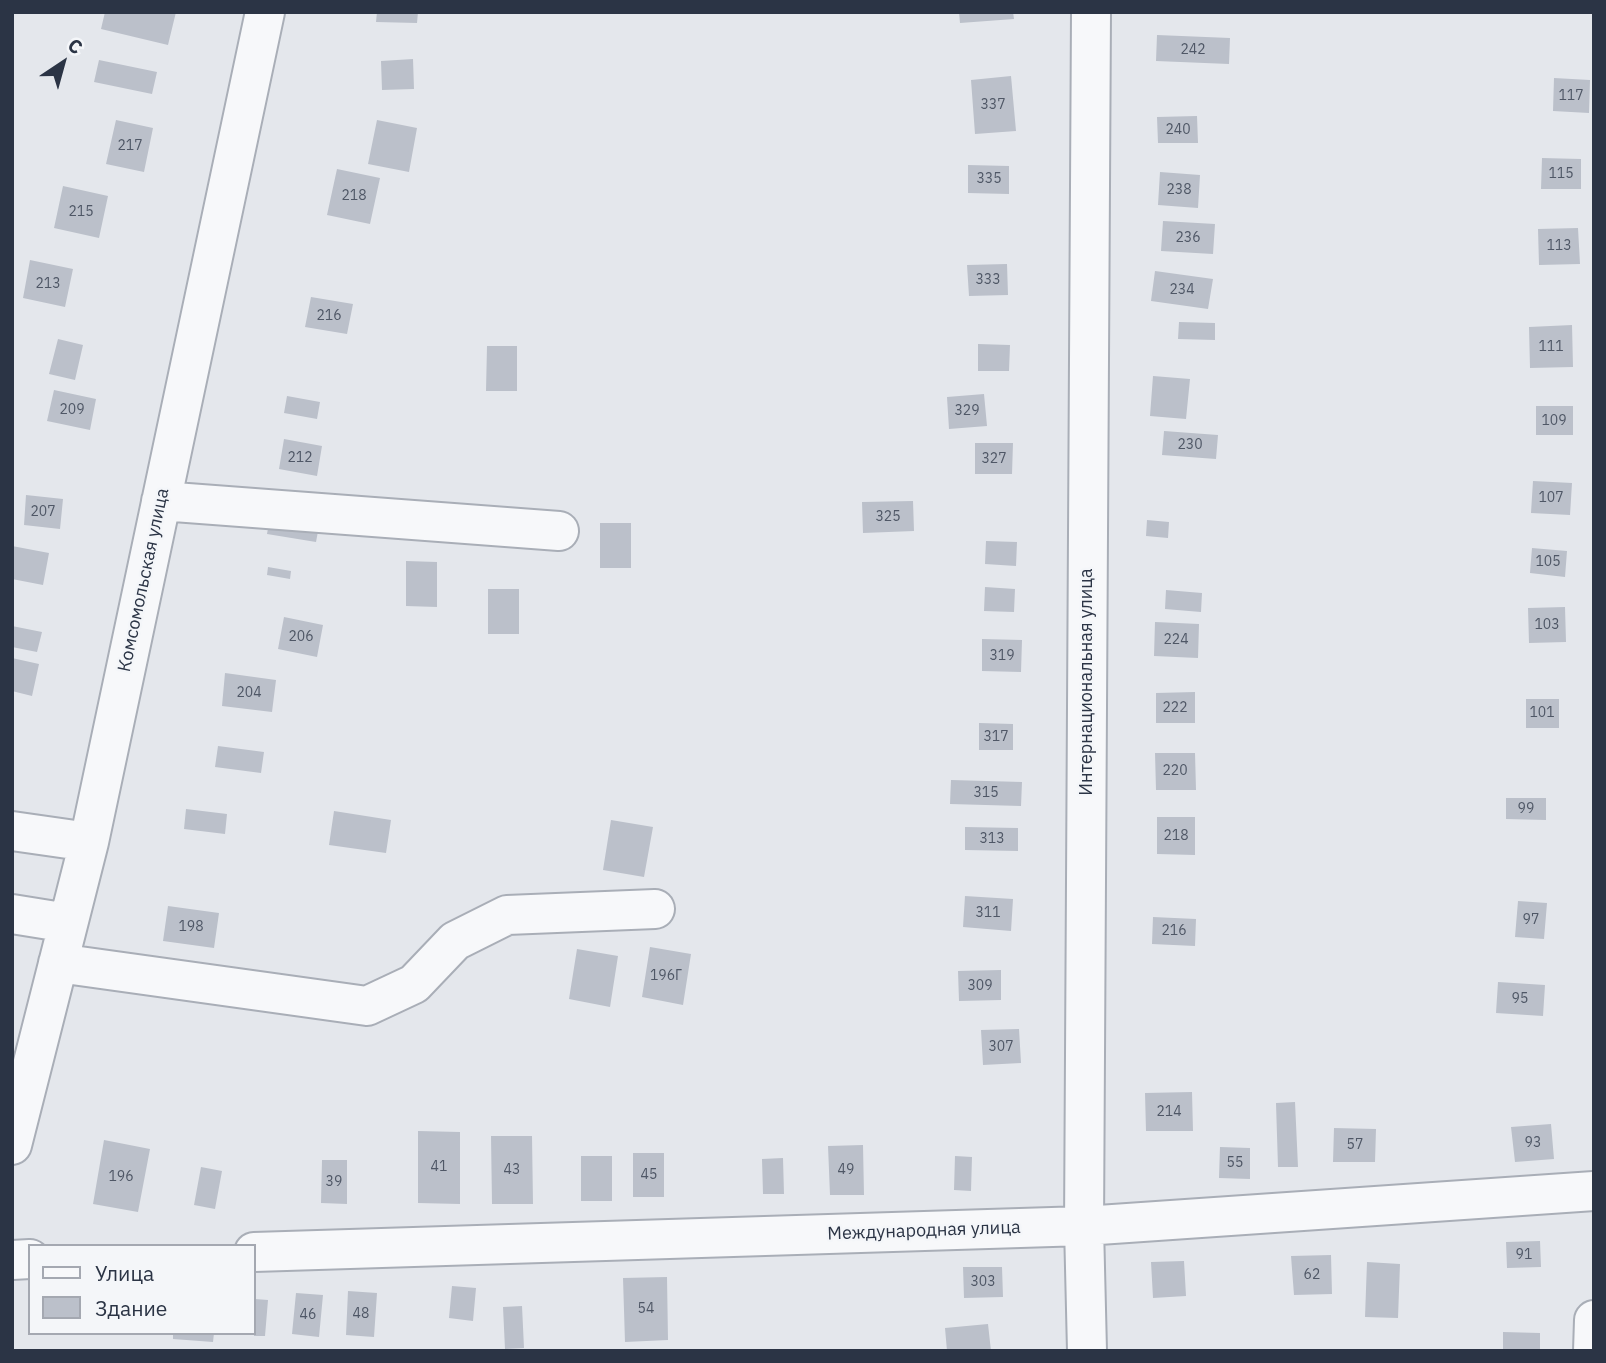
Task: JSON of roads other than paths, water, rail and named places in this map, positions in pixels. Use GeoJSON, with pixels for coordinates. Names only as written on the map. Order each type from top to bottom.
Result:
{"type":"FeatureCollection","features":[{"type":"Feature","properties":{"kind":"street","name":"Комсомольская улица"},"geometry":{"type":"LineString","coordinates":[[12,1145],[89,842],[265,12]]}},
{"type":"Feature","properties":{"kind":"street","name":"Интернациональная улица"},"geometry":{"type":"LineString","coordinates":[[1087,1351],[1084,1226],[1091,12]]}},
{"type":"Feature","properties":{"kind":"street"},"geometry":{"type":"LineString","coordinates":[[161,501],[559,531]]}},
{"type":"Feature","properties":{"kind":"street"},"geometry":{"type":"LineString","coordinates":[[12,831],[89,842]]}},
{"type":"Feature","properties":{"kind":"street"},"geometry":{"type":"LineString","coordinates":[[58,963],[367,1006],[414,984],[455,941],[507,915],[655,909]]}},
{"type":"Feature","properties":{"kind":"street"},"geometry":{"type":"LineString","coordinates":[[12,914],[68,923]]}},
{"type":"Feature","properties":{"kind":"street","name":"Международная улица"},"geometry":{"type":"LineString","coordinates":[[256,1252],[1084,1226],[1594,1191]]}},
{"type":"Feature","properties":{"kind":"street"},"geometry":{"type":"LineString","coordinates":[[1593,1351],[1594,1320]]}}]}
